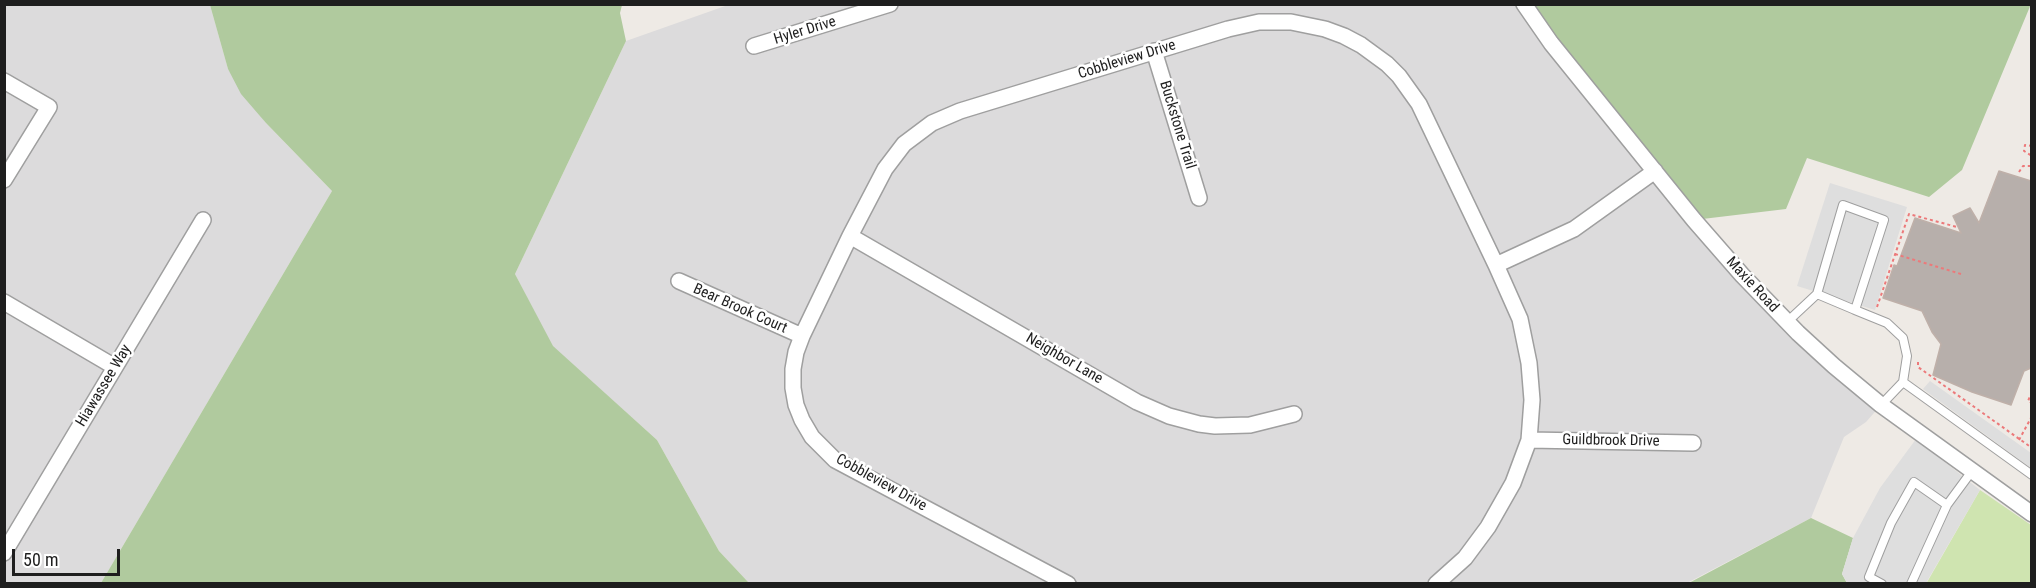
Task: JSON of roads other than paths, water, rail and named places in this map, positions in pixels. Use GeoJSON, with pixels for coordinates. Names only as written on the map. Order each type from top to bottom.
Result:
{"type":"FeatureCollection","features":[{"type":"Feature","properties":{"kind":"street","name":"Hyler Drive"},"geometry":{"type":"LineString","coordinates":[[754,46],[890,4]]}},
{"type":"Feature","properties":{"kind":"street","name":"Maxie Road"},"geometry":{"type":"LineString","coordinates":[[1524,4],[1551,43],[1655,171],[1742,275],[1787,321],[1834,366],[1881,405],[2031,514]]}},
{"type":"Feature","properties":{"kind":"street","name":"Cobbleview Drive"},"geometry":{"type":"LineString","coordinates":[[1068,584],[835,460],[812,437],[796,405],[793,388],[796,352],[850,236],[893,158],[917,132],[960,111],[1154,51],[1259,22],[1291,22],[1324,29],[1361,45],[1387,64],[1398,76],[1419,104],[1520,319],[1529,363],[1532,400],[1529,440],[1513,483],[1488,527],[1465,558],[1436,584]]}},
{"type":"Feature","properties":{"kind":"street","name":"Buckstone Trail"},"geometry":{"type":"LineString","coordinates":[[1154,51],[1199,198]]}},
{"type":"Feature","properties":{"kind":"street"},"geometry":{"type":"LineString","coordinates":[[4,81],[49,107],[4,180]]}},
{"type":"Feature","properties":{"kind":"street"},"geometry":{"type":"LineString","coordinates":[[1496,265],[1574,229],[1655,171]]}},
{"type":"Feature","properties":{"kind":"street","name":"Hiawassee Way"},"geometry":{"type":"LineString","coordinates":[[4,553],[203,220]]}},
{"type":"Feature","properties":{"kind":"street","name":"Neighbor Lane"},"geometry":{"type":"LineString","coordinates":[[850,236],[1137,402],[1169,416],[1215,426],[1250,425],[1294,414]]}},
{"type":"Feature","properties":{"kind":"street","name":"Bear Brook Court"},"geometry":{"type":"LineString","coordinates":[[679,281],[802,336]]}},
{"type":"Feature","properties":{"kind":"street"},"geometry":{"type":"LineString","coordinates":[[4,302],[115,367]]}},
{"type":"Feature","properties":{"kind":"street","name":"Guildbrook Drive"},"geometry":{"type":"LineString","coordinates":[[1529,440],[1693,442]]}},
{"type":"Feature","properties":{"kind":"lane"},"geometry":{"type":"LineString","coordinates":[[1787,321],[1816,294],[1843,205],[1884,220],[1855,310]]}},
{"type":"Feature","properties":{"kind":"lane"},"geometry":{"type":"LineString","coordinates":[[1816,294],[1887,323],[1903,338],[1907,356],[1903,382],[1881,405]]}},
{"type":"Feature","properties":{"kind":"lane"},"geometry":{"type":"LineString","coordinates":[[1903,382],[2031,475]]}},
{"type":"Feature","properties":{"kind":"lane"},"geometry":{"type":"LineString","coordinates":[[1911,584],[1947,505],[1972,471]]}},
{"type":"Feature","properties":{"kind":"lane"},"geometry":{"type":"LineString","coordinates":[[1882,584],[1869,577],[1891,523],[1914,482],[1947,505]]}}]}
